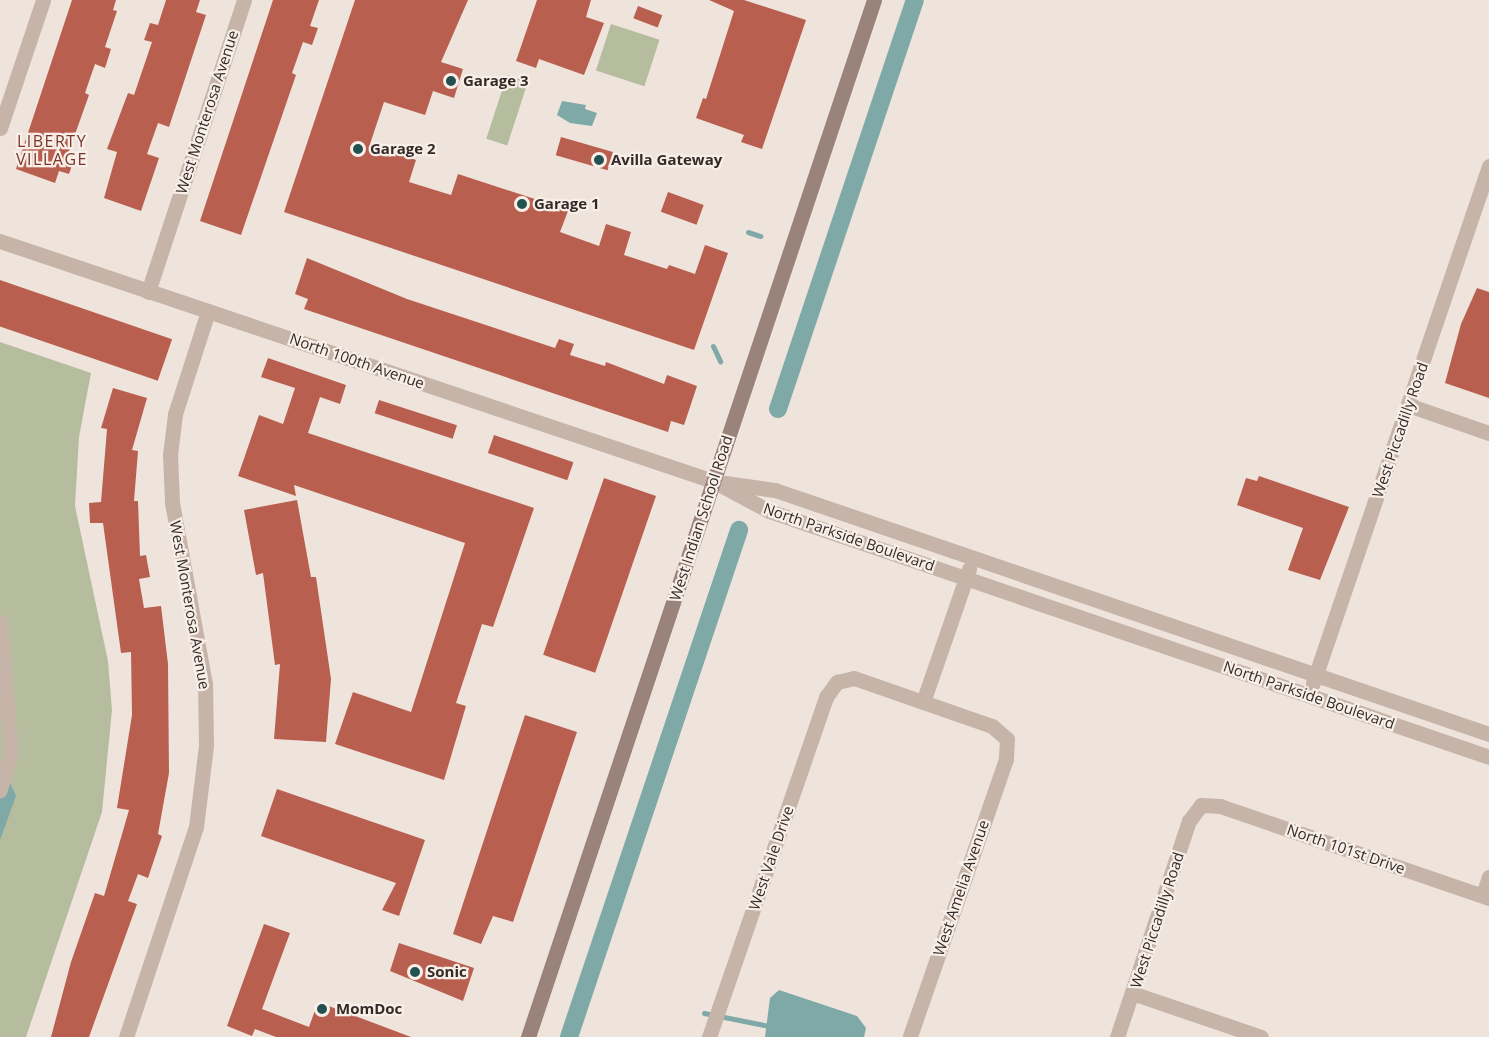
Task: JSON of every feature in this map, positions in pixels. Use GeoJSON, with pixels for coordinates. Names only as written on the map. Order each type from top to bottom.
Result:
{"type":"FeatureCollection","features":[{"type":"Feature","properties":{"kind":"main road","name":"West Indian School Road"},"geometry":{"type":"LineString","coordinates":[[528,1037],[874,0]]}},
{"type":"Feature","properties":{"kind":"street"},"geometry":{"type":"LineString","coordinates":[[0,128],[43,0]]}},
{"type":"Feature","properties":{"kind":"street","name":"West Monterosa Avenue"},"geometry":{"type":"LineString","coordinates":[[148,292],[244,0]]}},
{"type":"Feature","properties":{"kind":"street","name":"West Piccadilly Road"},"geometry":{"type":"LineString","coordinates":[[1310,695],[1489,165]]}},
{"type":"Feature","properties":{"kind":"street","name":"North 100th Avenue"},"geometry":{"type":"LineString","coordinates":[[0,241],[714,481]]}},
{"type":"Feature","properties":{"kind":"street","name":"West Monterosa Avenue"},"geometry":{"type":"LineString","coordinates":[[126,1037],[196,827],[206,745],[205,684],[172,502],[170,454],[175,414],[208,311]]}},
{"type":"Feature","properties":{"kind":"street"},"geometry":{"type":"LineString","coordinates":[[1408,405],[1489,434]]}},
{"type":"Feature","properties":{"kind":"street","name":"North Parkside Boulevard"},"geometry":{"type":"LineString","coordinates":[[714,481],[776,490],[1489,734]]}},
{"type":"Feature","properties":{"kind":"street","name":"North Parkside Boulevard"},"geometry":{"type":"LineString","coordinates":[[714,481],[769,511],[1489,757]]}},
{"type":"Feature","properties":{"kind":"street"},"geometry":{"type":"LineString","coordinates":[[923,702],[973,556]]}},
{"type":"Feature","properties":{"kind":"street"},"geometry":{"type":"LineString","coordinates":[[0,622],[11,753],[0,790]]}},
{"type":"Feature","properties":{"kind":"street","name":"West Vale Drive"},"geometry":{"type":"LineString","coordinates":[[709,1037],[826,697],[837,682],[854,678],[923,702]]}},
{"type":"Feature","properties":{"kind":"street","name":"West Amelia Avenue"},"geometry":{"type":"LineString","coordinates":[[910,1037],[1006,759],[1007,739],[992,726],[923,702]]}},
{"type":"Feature","properties":{"kind":"street","name":"West Piccadilly Road"},"geometry":{"type":"LineString","coordinates":[[1117,1037],[1189,821],[1201,805]]}},
{"type":"Feature","properties":{"kind":"street","name":"North 101st Drive"},"geometry":{"type":"LineString","coordinates":[[1201,805],[1220,806],[1486,897]]}},
{"type":"Feature","properties":{"kind":"street"},"geometry":{"type":"LineString","coordinates":[[1486,897],[1489,877]]}},
{"type":"Feature","properties":{"kind":"street"},"geometry":{"type":"LineString","coordinates":[[1132,993],[1261,1037]]}},
{"type":"Feature","properties":{"kind":"green space"},"geometry":{"type":"Polygon","coordinates":[[[611,24],[660,40],[644,86],[596,71],[611,24]]]}},
{"type":"Feature","properties":{"kind":"green space"},"geometry":{"type":"Polygon","coordinates":[[[507,75],[528,82],[507,146],[486,139],[507,75]]]}},
{"type":"Feature","properties":{"kind":"green space"},"geometry":{"type":"Polygon","coordinates":[[[0,342],[91,373],[79,437],[75,506],[108,661],[112,710],[102,812],[26,1037],[0,1037],[0,342]]]}},
{"type":"Feature","properties":{"kind":"water"},"geometry":{"type":"Polygon","coordinates":[[[562,101],[586,105],[585,109],[597,113],[592,126],[570,123],[557,115],[562,101]]]}},
{"type":"Feature","properties":{"kind":"water"},"geometry":{"type":"Polygon","coordinates":[[[0,773],[8,778],[16,796],[0,840],[0,773]]]}},
{"type":"Feature","properties":{"kind":"water"},"geometry":{"type":"Polygon","coordinates":[[[779,990],[857,1016],[866,1028],[864,1037],[765,1037],[770,998],[779,990]]]}},
{"type":"Feature","properties":{"kind":"building"},"geometry":{"type":"Polygon","coordinates":[[[72,0],[116,0],[113,10],[117,11],[105,47],[111,49],[105,68],[95,64],[85,93],[89,95],[68,154],[75,157],[69,174],[59,171],[55,183],[16,169],[72,0]]]}},
{"type":"Feature","properties":{"kind":"building"},"geometry":{"type":"Polygon","coordinates":[[[166,0],[200,0],[196,12],[206,15],[169,127],[158,123],[147,154],[159,158],[141,211],[104,198],[117,152],[107,149],[128,93],[134,95],[152,42],[144,40],[150,23],[158,25],[166,0]]]}},
{"type":"Feature","properties":{"kind":"building"},"geometry":{"type":"Polygon","coordinates":[[[273,0],[319,0],[310,26],[318,28],[312,45],[303,42],[292,73],[296,75],[241,235],[200,221],[273,0]]]}},
{"type":"Feature","properties":{"kind":"building"},"geometry":{"type":"Polygon","coordinates":[[[355,0],[468,0],[441,62],[463,69],[454,98],[433,91],[425,115],[384,102],[370,144],[416,160],[409,182],[451,195],[458,174],[544,202],[568,211],[560,232],[599,246],[606,224],[631,232],[624,255],[667,269],[669,265],[695,274],[705,245],[728,253],[694,350],[284,212],[355,0]]]}},
{"type":"Feature","properties":{"kind":"building"},"geometry":{"type":"Polygon","coordinates":[[[537,0],[591,0],[586,17],[604,23],[584,75],[539,59],[536,68],[516,61],[537,0]]]}},
{"type":"Feature","properties":{"kind":"building"},"geometry":{"type":"Polygon","coordinates":[[[709,0],[744,0],[806,20],[762,149],[741,142],[744,135],[696,118],[703,98],[706,99],[734,11],[709,0]]]}},
{"type":"Feature","properties":{"kind":"building"},"geometry":{"type":"Polygon","coordinates":[[[638,6],[662,15],[658,27],[633,18],[638,6]]]}},
{"type":"Feature","properties":{"kind":"building"},"geometry":{"type":"Polygon","coordinates":[[[561,137],[613,152],[608,170],[556,155],[561,137]]]}},
{"type":"Feature","properties":{"kind":"building"},"geometry":{"type":"Polygon","coordinates":[[[668,192],[704,205],[697,225],[661,212],[668,192]]]}},
{"type":"Feature","properties":{"kind":"building"},"geometry":{"type":"Polygon","coordinates":[[[307,258],[407,299],[555,348],[559,339],[574,344],[570,355],[605,366],[606,362],[664,384],[667,375],[697,386],[684,425],[671,421],[668,432],[304,309],[308,299],[295,294],[307,258]]]}},
{"type":"Feature","properties":{"kind":"building"},"geometry":{"type":"Polygon","coordinates":[[[0,280],[172,339],[158,381],[0,327],[0,280]]]}},
{"type":"Feature","properties":{"kind":"building"},"geometry":{"type":"Polygon","coordinates":[[[1477,288],[1489,292],[1489,398],[1445,383],[1461,324],[1477,288]]]}},
{"type":"Feature","properties":{"kind":"building"},"geometry":{"type":"Polygon","coordinates":[[[268,358],[346,385],[340,404],[320,397],[308,433],[534,508],[493,627],[482,624],[456,703],[466,706],[444,780],[335,744],[353,692],[411,712],[465,543],[294,485],[296,496],[238,476],[259,415],[283,424],[295,388],[261,377],[268,358]]]}},
{"type":"Feature","properties":{"kind":"building"},"geometry":{"type":"Polygon","coordinates":[[[113,388],[147,398],[132,450],[138,451],[134,501],[138,501],[140,556],[146,555],[150,577],[139,579],[144,608],[161,606],[168,664],[169,773],[158,834],[162,836],[148,878],[138,874],[128,901],[137,904],[89,1037],[51,1037],[71,962],[95,893],[104,896],[129,810],[117,808],[132,715],[131,652],[121,653],[103,523],[90,523],[89,503],[101,502],[107,429],[101,428],[113,388]]]}},
{"type":"Feature","properties":{"kind":"building"},"geometry":{"type":"Polygon","coordinates":[[[379,400],[457,425],[453,439],[375,413],[379,400]]]}},
{"type":"Feature","properties":{"kind":"building"},"geometry":{"type":"Polygon","coordinates":[[[494,435],[573,462],[567,480],[488,453],[494,435]]]}},
{"type":"Feature","properties":{"kind":"building"},"geometry":{"type":"Polygon","coordinates":[[[1259,476],[1349,507],[1320,580],[1288,570],[1303,528],[1237,505],[1246,478],[1257,481],[1259,476]]]}},
{"type":"Feature","properties":{"kind":"building"},"geometry":{"type":"Polygon","coordinates":[[[604,478],[656,496],[595,673],[543,655],[604,478]]]}},
{"type":"Feature","properties":{"kind":"building"},"geometry":{"type":"Polygon","coordinates":[[[297,500],[311,577],[316,577],[331,679],[326,742],[274,739],[280,664],[275,665],[263,573],[256,575],[244,510],[297,500]]]}},
{"type":"Feature","properties":{"kind":"building"},"geometry":{"type":"Polygon","coordinates":[[[525,715],[577,732],[513,922],[493,916],[481,944],[453,934],[525,715]]]}},
{"type":"Feature","properties":{"kind":"building"},"geometry":{"type":"Polygon","coordinates":[[[277,789],[425,840],[399,916],[382,910],[396,883],[261,836],[277,789]]]}},
{"type":"Feature","properties":{"kind":"building"},"geometry":{"type":"Polygon","coordinates":[[[264,924],[290,933],[262,1009],[309,1027],[318,1002],[411,1037],[276,1037],[255,1029],[252,1036],[227,1026],[264,924]]]}},
{"type":"Feature","properties":{"kind":"building"},"geometry":{"type":"Polygon","coordinates":[[[399,943],[474,968],[463,1001],[390,971],[399,943]]]}},
{"type":"Feature","properties":{"kind":"waterway"},"geometry":{"type":"LineString","coordinates":[[778,409],[915,0]]}},
{"type":"Feature","properties":{"kind":"waterway"},"geometry":{"type":"LineString","coordinates":[[748,232],[760,236]]}},
{"type":"Feature","properties":{"kind":"waterway"},"geometry":{"type":"LineString","coordinates":[[713,346],[720,361]]}},
{"type":"Feature","properties":{"kind":"waterway"},"geometry":{"type":"LineString","coordinates":[[569,1037],[739,530]]}},
{"type":"Feature","properties":{"kind":"waterway"},"geometry":{"type":"LineString","coordinates":[[704,1013],[769,1026]]}},
{"type":"Feature","properties":{"kind":"place","name":"Garage 3"},"geometry":{"type":"Point","coordinates":[451,81]}},
{"type":"Feature","properties":{"kind":"place","name":"Garage 2"},"geometry":{"type":"Point","coordinates":[358,149]}},
{"type":"Feature","properties":{"kind":"place","name":"Avilla Gateway"},"geometry":{"type":"Point","coordinates":[599,160]}},
{"type":"Feature","properties":{"kind":"place","name":"Garage 1"},"geometry":{"type":"Point","coordinates":[522,204]}},
{"type":"Feature","properties":{"kind":"place","name":"Sonic"},"geometry":{"type":"Point","coordinates":[415,972]}},
{"type":"Feature","properties":{"kind":"place","name":"MomDoc"},"geometry":{"type":"Point","coordinates":[322,1009]}},
{"type":"Feature","properties":{"kind":"district","name":"LIBERTY VILLAGE"},"geometry":{"type":"Point","coordinates":[52,150]}}]}
